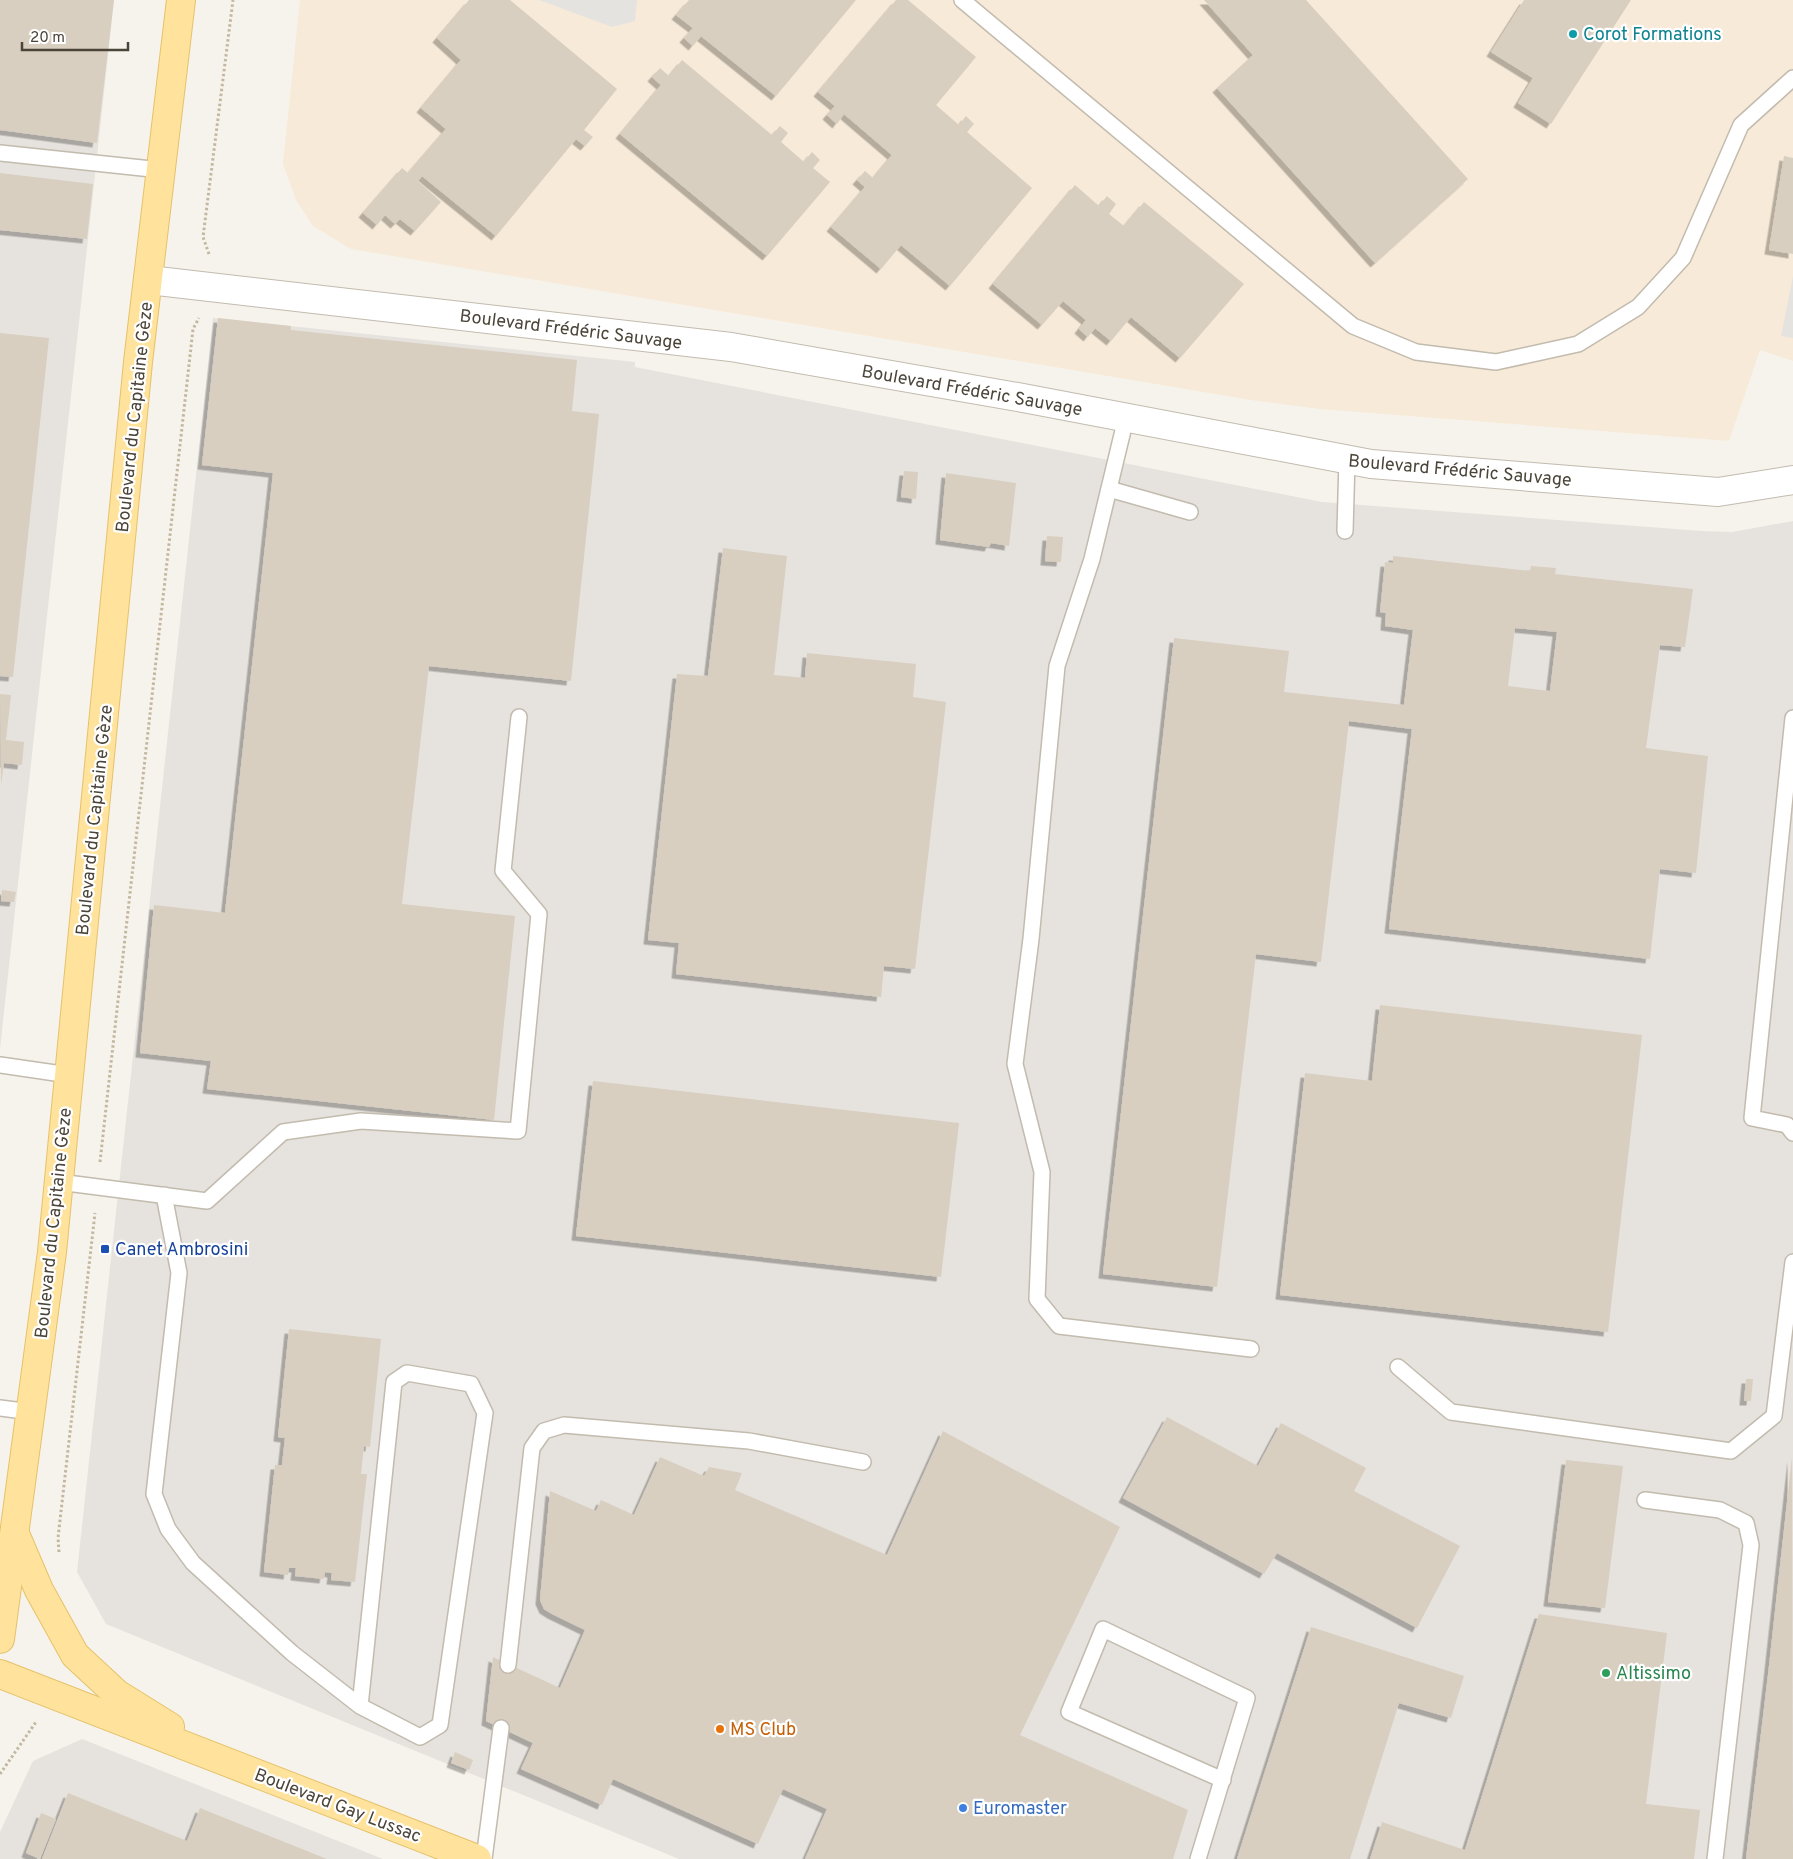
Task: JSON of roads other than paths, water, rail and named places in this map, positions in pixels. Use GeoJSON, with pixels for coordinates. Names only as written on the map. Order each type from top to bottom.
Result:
{"type":"FeatureCollection","features":[{"type":"Feature","properties":{"kind":"main road","name":"Boulevard du Capitaine Gèze"},"geometry":{"type":"LineString","coordinates":[[0,1639],[52,1252],[137,372],[181,0]]}},
{"type":"Feature","properties":{"kind":"main road","name":"Boulevard Gay Lussac"},"geometry":{"type":"LineString","coordinates":[[15,1534],[38,1590],[75,1655],[117,1694],[226,1762]]}},
{"type":"Feature","properties":{"kind":"main road","name":"Boulevard Gay Lussac"},"geometry":{"type":"LineString","coordinates":[[0,1674],[477,1859]]}},
{"type":"Feature","properties":{"kind":"street","name":"Boulevard Frédéric Sauvage"},"geometry":{"type":"LineString","coordinates":[[149,280],[731,347],[1371,464],[1718,492],[1793,480]]}},
{"type":"Feature","properties":{"kind":"lane"},"geometry":{"type":"LineString","coordinates":[[962,0],[1353,326],[1416,352],[1496,362],[1578,344],[1638,306],[1683,258],[1741,125],[1793,78]]}},
{"type":"Feature","properties":{"kind":"lane"},"geometry":{"type":"LineString","coordinates":[[0,153],[161,170]]}},
{"type":"Feature","properties":{"kind":"lane"},"geometry":{"type":"LineString","coordinates":[[1126,418],[1092,559],[1057,666],[1031,939],[1015,1064],[1042,1172],[1037,1298],[1059,1326],[1251,1349]]}},
{"type":"Feature","properties":{"kind":"lane"},"geometry":{"type":"LineString","coordinates":[[1345,531],[1347,460]]}},
{"type":"Feature","properties":{"kind":"lane"},"geometry":{"type":"LineString","coordinates":[[1109,489],[1190,512]]}},
{"type":"Feature","properties":{"kind":"lane"},"geometry":{"type":"LineString","coordinates":[[59,1182],[207,1201],[283,1132],[361,1121],[518,1131],[539,914],[503,871],[519,717]]}},
{"type":"Feature","properties":{"kind":"lane"},"geometry":{"type":"LineString","coordinates":[[1793,718],[1752,1118],[1786,1125],[1793,1133]]}},
{"type":"Feature","properties":{"kind":"lane"},"geometry":{"type":"LineString","coordinates":[[0,1065],[69,1075]]}},
{"type":"Feature","properties":{"kind":"lane"},"geometry":{"type":"LineString","coordinates":[[164,1195],[179,1273],[154,1494],[168,1529],[193,1564],[292,1653],[360,1706],[420,1737],[440,1725],[485,1414],[471,1384],[407,1373],[394,1382],[360,1706]]}},
{"type":"Feature","properties":{"kind":"lane"},"geometry":{"type":"LineString","coordinates":[[1398,1367],[1451,1412],[1731,1451],[1774,1416],[1793,1262]]}},
{"type":"Feature","properties":{"kind":"lane"},"geometry":{"type":"LineString","coordinates":[[0,1408],[31,1412]]}},
{"type":"Feature","properties":{"kind":"lane"},"geometry":{"type":"LineString","coordinates":[[508,1665],[532,1448],[544,1430],[564,1425],[749,1441],[863,1462]]}},
{"type":"Feature","properties":{"kind":"lane"},"geometry":{"type":"LineString","coordinates":[[1645,1500],[1720,1510],[1746,1523],[1751,1545],[1715,1859]]}},
{"type":"Feature","properties":{"kind":"lane"},"geometry":{"type":"LineString","coordinates":[[1198,1859],[1223,1780],[1247,1698],[1102,1630],[1069,1712],[1223,1780]]}},
{"type":"Feature","properties":{"kind":"lane"},"geometry":{"type":"LineString","coordinates":[[484,1859],[501,1728]]}},
{"type":"Feature","properties":{"kind":"place","name":"Corot Formations"},"geometry":{"type":"Point","coordinates":[1573,34]}},
{"type":"Feature","properties":{"kind":"place","name":"Canet Ambrosini"},"geometry":{"type":"Point","coordinates":[105,1249]}},
{"type":"Feature","properties":{"kind":"place","name":"Altissimo"},"geometry":{"type":"Point","coordinates":[1606,1673]}},
{"type":"Feature","properties":{"kind":"place","name":"MS Club"},"geometry":{"type":"Point","coordinates":[720,1729]}},
{"type":"Feature","properties":{"kind":"place","name":"Euromaster"},"geometry":{"type":"Point","coordinates":[963,1808]}}]}
